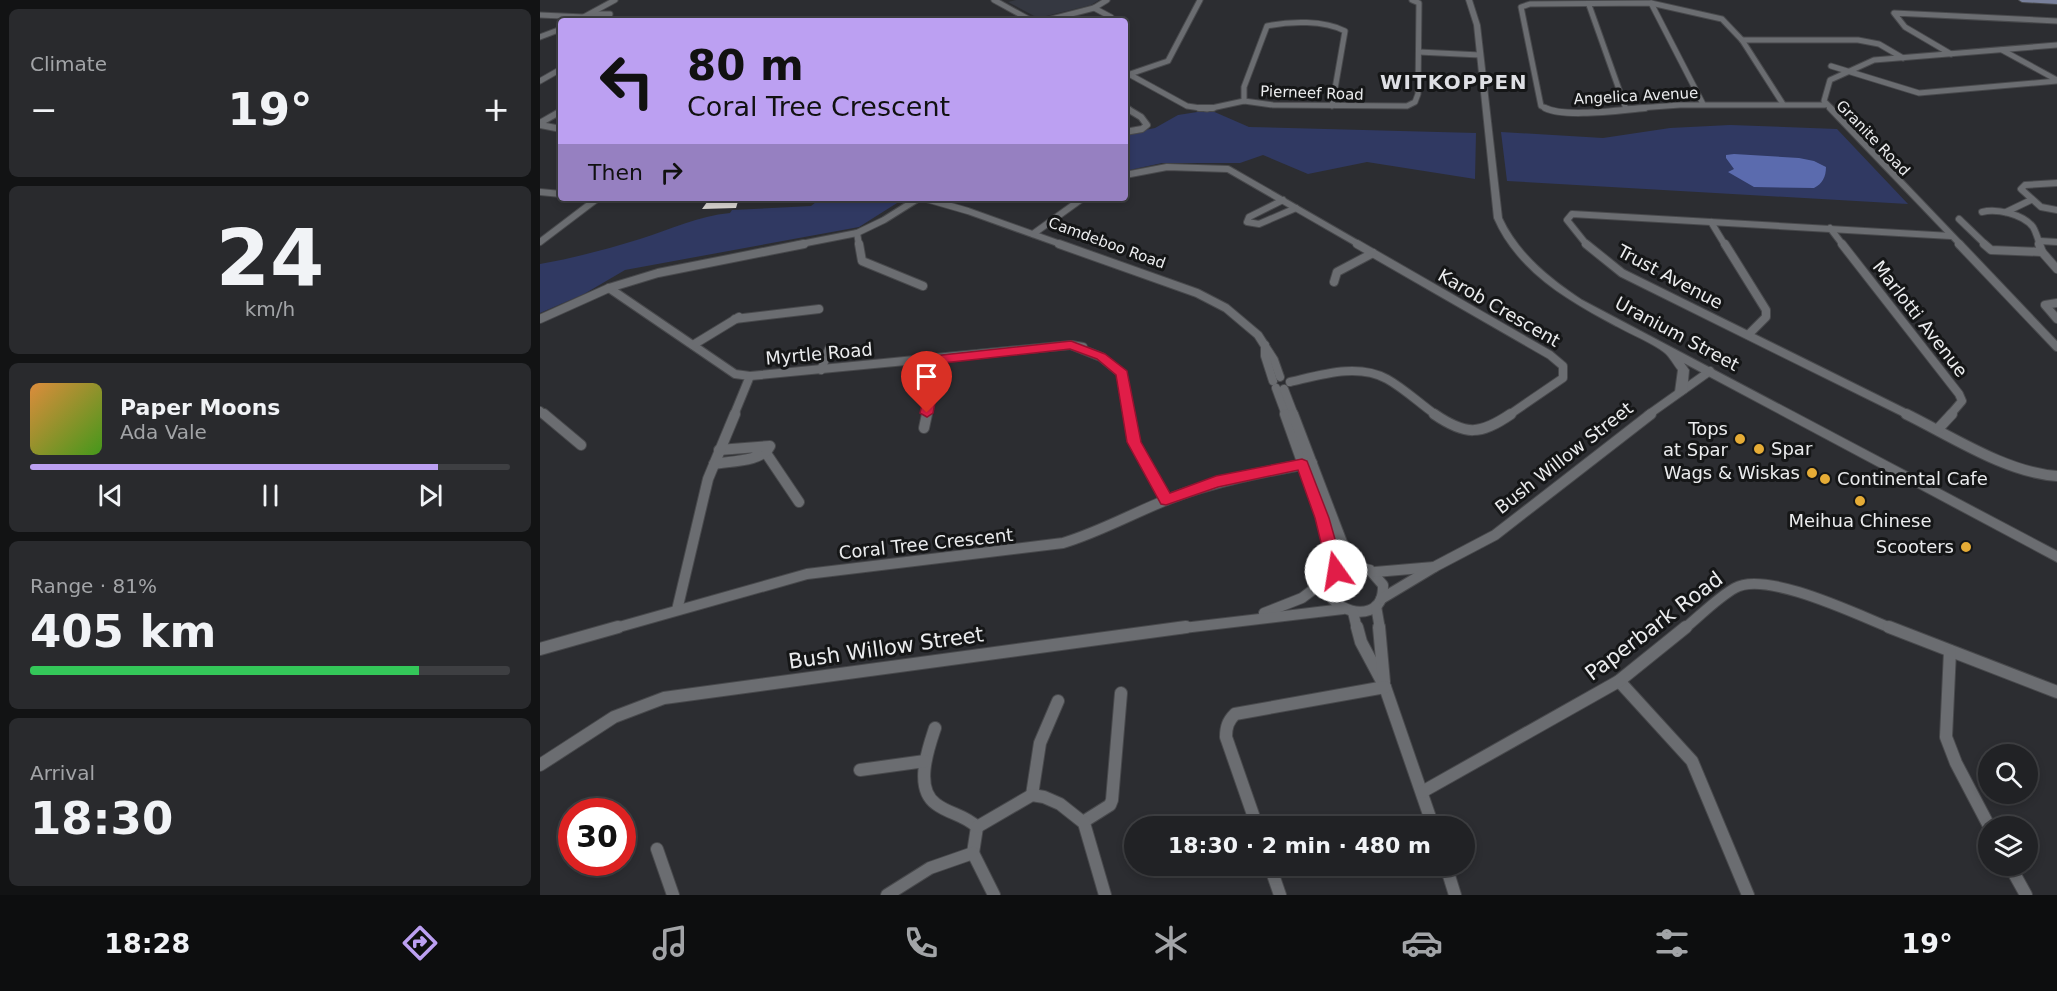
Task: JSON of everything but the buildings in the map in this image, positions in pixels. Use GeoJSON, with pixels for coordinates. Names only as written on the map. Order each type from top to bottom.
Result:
{"type":"FeatureCollection","features":[{"type":"Feature","properties":{"kind":"main road"},"geometry":{"type":"LineString","coordinates":[[2022,0],[2057,2]]}},
{"type":"Feature","properties":{"kind":"street"},"geometry":{"type":"LineString","coordinates":[[582,18],[615,0]]}},
{"type":"Feature","properties":{"kind":"street"},"geometry":{"type":"LineString","coordinates":[[994,0],[1027,18]]}},
{"type":"Feature","properties":{"kind":"street"},"geometry":{"type":"LineString","coordinates":[[1056,18],[1094,8],[1107,0]]}},
{"type":"Feature","properties":{"kind":"street"},"geometry":{"type":"LineString","coordinates":[[1128,73],[1168,61],[1200,0]]}},
{"type":"Feature","properties":{"kind":"street","name":"Pierneef Road"},"geometry":{"type":"LineString","coordinates":[[1128,74],[1192,108],[1208,109],[1244,101],[1332,106],[1394,107],[1412,104],[1418,98],[1419,52],[1419,3],[1412,0]]}},
{"type":"Feature","properties":{"kind":"street","name":"Uranium Street"},"geometry":{"type":"LineString","coordinates":[[1469,0],[1477,25],[1498,218],[1503,229],[1528,260],[1568,296],[2057,557]]}},
{"type":"Feature","properties":{"kind":"street"},"geometry":{"type":"LineString","coordinates":[[1651,3],[1703,104]]}},
{"type":"Feature","properties":{"kind":"street","name":"Angelica Avenue"},"geometry":{"type":"LineString","coordinates":[[1784,104],[1742,39],[1725,20],[1651,3],[1530,4],[1521,7],[1541,106],[1547,110],[1575,112],[1703,104],[1825,105]]}},
{"type":"Feature","properties":{"kind":"street"},"geometry":{"type":"LineString","coordinates":[[1589,5],[1626,109]]}},
{"type":"Feature","properties":{"kind":"street"},"geometry":{"type":"LineString","coordinates":[[1094,8],[1111,17]]}},
{"type":"Feature","properties":{"kind":"street"},"geometry":{"type":"LineString","coordinates":[[1951,54],[1905,27],[1894,13],[2057,21]]}},
{"type":"Feature","properties":{"kind":"street"},"geometry":{"type":"LineString","coordinates":[[540,15],[610,14]]}},
{"type":"Feature","properties":{"kind":"street"},"geometry":{"type":"LineString","coordinates":[[1244,101],[1244,87],[1268,26],[1277,24],[1332,25],[1344,29],[1332,106]]}},
{"type":"Feature","properties":{"kind":"street"},"geometry":{"type":"LineString","coordinates":[[540,36],[558,30]]}},
{"type":"Feature","properties":{"kind":"street"},"geometry":{"type":"LineString","coordinates":[[1742,39],[1858,40],[1879,44],[1903,58]]}},
{"type":"Feature","properties":{"kind":"street","name":"Granite Road"},"geometry":{"type":"LineString","coordinates":[[2057,45],[1869,61],[1848,70],[1828,83],[1824,97],[1825,105],[2057,347]]}},
{"type":"Feature","properties":{"kind":"street"},"geometry":{"type":"LineString","coordinates":[[2002,50],[2057,80]]}},
{"type":"Feature","properties":{"kind":"street"},"geometry":{"type":"LineString","coordinates":[[1419,52],[1480,55]]}},
{"type":"Feature","properties":{"kind":"street"},"geometry":{"type":"LineString","coordinates":[[1831,66],[1919,93],[2057,80]]}},
{"type":"Feature","properties":{"kind":"street"},"geometry":{"type":"LineString","coordinates":[[543,70],[558,70]]}},
{"type":"Feature","properties":{"kind":"street"},"geometry":{"type":"LineString","coordinates":[[540,81],[558,71]]}},
{"type":"Feature","properties":{"kind":"street"},"geometry":{"type":"LineString","coordinates":[[1128,109],[1141,117],[1147,125],[1142,129],[1128,131]]}},
{"type":"Feature","properties":{"kind":"street"},"geometry":{"type":"LineString","coordinates":[[540,124],[558,113]]}},
{"type":"Feature","properties":{"kind":"street"},"geometry":{"type":"LineString","coordinates":[[540,124],[558,128]]}},
{"type":"Feature","properties":{"kind":"street","name":"Karob Crescent"},"geometry":{"type":"LineString","coordinates":[[1128,174],[1167,167],[1223,168],[1233,171],[1560,362],[1564,371],[1563,378],[1492,428],[1480,432],[1457,429],[1389,380],[1374,374],[1346,372],[1281,383]]}},
{"type":"Feature","properties":{"kind":"street"},"geometry":{"type":"LineString","coordinates":[[2057,183],[2022,187],[2022,192],[2031,200],[2045,208],[2057,210]]}},
{"type":"Feature","properties":{"kind":"street"},"geometry":{"type":"LineString","coordinates":[[540,192],[558,194]]}},
{"type":"Feature","properties":{"kind":"street"},"geometry":{"type":"LineString","coordinates":[[1283,200],[1249,217],[1248,222],[1260,224],[1296,208]]}},
{"type":"Feature","properties":{"kind":"street"},"geometry":{"type":"LineString","coordinates":[[2006,212],[2031,200]]}},
{"type":"Feature","properties":{"kind":"street"},"geometry":{"type":"LineString","coordinates":[[540,242],[594,201]]}},
{"type":"Feature","properties":{"kind":"street"},"geometry":{"type":"LineString","coordinates":[[540,319],[609,288],[687,266],[857,233],[916,201]]}},
{"type":"Feature","properties":{"kind":"street","name":"Camdeboo Road"},"geometry":{"type":"LineString","coordinates":[[932,201],[968,211],[1197,292],[1238,315],[1261,337],[1265,345],[1266,356],[1281,383],[1307,463],[1351,566]]}},
{"type":"Feature","properties":{"kind":"street"},"geometry":{"type":"LineString","coordinates":[[1033,234],[1079,201]]}},
{"type":"Feature","properties":{"kind":"street"},"geometry":{"type":"LineString","coordinates":[[1982,212],[1992,209],[2006,212],[2031,224],[2040,241],[2042,252],[2057,269]]}},
{"type":"Feature","properties":{"kind":"street","name":"Trust Avenue"},"geometry":{"type":"LineString","coordinates":[[1951,236],[1579,213],[1572,214],[1567,220],[1602,259],[1622,273],[2015,468],[2040,475],[2057,476]]}},
{"type":"Feature","properties":{"kind":"street"},"geometry":{"type":"LineString","coordinates":[[1959,219],[1991,250],[2042,252]]}},
{"type":"Feature","properties":{"kind":"street"},"geometry":{"type":"LineString","coordinates":[[1711,222],[1766,310],[1766,317],[1748,335]]}},
{"type":"Feature","properties":{"kind":"street","name":"Marlotti Avenue"},"geometry":{"type":"LineString","coordinates":[[1830,228],[1959,394],[1962,401],[1960,405],[1938,429]]}},
{"type":"Feature","properties":{"kind":"street"},"geometry":{"type":"LineString","coordinates":[[857,233],[862,261],[923,286]]}},
{"type":"Feature","properties":{"kind":"street"},"geometry":{"type":"LineString","coordinates":[[2040,241],[2057,242]]}},
{"type":"Feature","properties":{"kind":"street"},"geometry":{"type":"LineString","coordinates":[[1335,282],[1337,272],[1373,253]]}},
{"type":"Feature","properties":{"kind":"street"},"geometry":{"type":"LineString","coordinates":[[609,288],[735,374],[750,376],[714,464],[698,519],[677,610]]}},
{"type":"Feature","properties":{"kind":"street"},"geometry":{"type":"LineString","coordinates":[[2057,303],[2045,305],[2057,319]]}},
{"type":"Feature","properties":{"kind":"street"},"geometry":{"type":"LineString","coordinates":[[693,345],[738,318],[819,309]]}},
{"type":"Feature","properties":{"kind":"street","name":"Myrtle Road"},"geometry":{"type":"LineString","coordinates":[[750,376],[1071,345],[1101,357],[1122,374],[1134,442],[1166,500]]}},
{"type":"Feature","properties":{"kind":"street"},"geometry":{"type":"LineString","coordinates":[[1662,347],[1684,370],[1681,392]]}},
{"type":"Feature","properties":{"kind":"street"},"geometry":{"type":"LineString","coordinates":[[821,370],[829,349]]}},
{"type":"Feature","properties":{"kind":"street"},"geometry":{"type":"LineString","coordinates":[[924,428],[938,359]]}},
{"type":"Feature","properties":{"kind":"street","name":"Bush Willow Street"},"geometry":{"type":"LineString","coordinates":[[1379,603],[1436,566],[1495,535],[1710,371]]}},
{"type":"Feature","properties":{"kind":"street"},"geometry":{"type":"LineString","coordinates":[[540,411],[581,445]]}},
{"type":"Feature","properties":{"kind":"street"},"geometry":{"type":"LineString","coordinates":[[714,464],[759,456],[766,453],[770,446],[765,444],[719,450]]}},
{"type":"Feature","properties":{"kind":"street"},"geometry":{"type":"LineString","coordinates":[[766,453],[799,502]]}},
{"type":"Feature","properties":{"kind":"street","name":"Camdeboo Road"},"geometry":{"type":"LineString","coordinates":[[1307,463],[1322,518],[1333,574]]}},
{"type":"Feature","properties":{"kind":"street","name":"Coral Tree Crescent"},"geometry":{"type":"LineString","coordinates":[[540,650],[807,574],[1063,543],[1091,535],[1166,500],[1216,482],[1307,463]]}},
{"type":"Feature","properties":{"kind":"street"},"geometry":{"type":"LineString","coordinates":[[1379,603],[1366,611],[1348,611],[1336,604],[1328,591],[1333,574],[1351,566],[1367,568],[1375,572],[1383,585],[1376,619],[1383,650],[1384,686]]}},
{"type":"Feature","properties":{"kind":"street","name":"Bush Willow Street"},"geometry":{"type":"LineString","coordinates":[[1375,572],[1436,566]]}},
{"type":"Feature","properties":{"kind":"street","name":"Bush Willow Street"},"geometry":{"type":"LineString","coordinates":[[1253,618],[1302,598],[1333,574]]}},
{"type":"Feature","properties":{"kind":"street","name":"Paperbark Road"},"geometry":{"type":"LineString","coordinates":[[1422,792],[1619,681],[1736,587],[1754,582],[1796,591],[2057,692]]}},
{"type":"Feature","properties":{"kind":"street"},"geometry":{"type":"LineString","coordinates":[[1348,611],[1384,686],[1430,816]]}},
{"type":"Feature","properties":{"kind":"street","name":"Bush Willow Street"},"geometry":{"type":"LineString","coordinates":[[540,765],[619,714],[664,698],[1253,618],[1348,611]]}},
{"type":"Feature","properties":{"kind":"street"},"geometry":{"type":"LineString","coordinates":[[1950,651],[1946,737],[1956,764],[1984,816]]}},
{"type":"Feature","properties":{"kind":"street"},"geometry":{"type":"LineString","coordinates":[[1619,681],[1692,760],[1748,895]]}},
{"type":"Feature","properties":{"kind":"street"},"geometry":{"type":"LineString","coordinates":[[1254,816],[1226,737],[1227,723],[1235,714],[1384,686]]}},
{"type":"Feature","properties":{"kind":"street"},"geometry":{"type":"LineString","coordinates":[[1083,822],[1110,805],[1112,800],[1121,693]]}},
{"type":"Feature","properties":{"kind":"street"},"geometry":{"type":"LineString","coordinates":[[1032,795],[1040,743],[1058,701]]}},
{"type":"Feature","properties":{"kind":"street"},"geometry":{"type":"LineString","coordinates":[[935,728],[925,761],[931,800],[971,820],[977,827],[973,853],[994,895]]}},
{"type":"Feature","properties":{"kind":"street"},"geometry":{"type":"LineString","coordinates":[[860,770],[925,761]]}},
{"type":"Feature","properties":{"kind":"street"},"geometry":{"type":"LineString","coordinates":[[977,827],[1032,795],[1052,799],[1083,822],[1105,895]]}},
{"type":"Feature","properties":{"kind":"street"},"geometry":{"type":"LineString","coordinates":[[657,849],[673,895]]}},
{"type":"Feature","properties":{"kind":"street"},"geometry":{"type":"LineString","coordinates":[[886,895],[930,868],[973,853]]}},
{"type":"Feature","properties":{"kind":"street"},"geometry":{"type":"LineString","coordinates":[[1273,876],[1280,895]]}},
{"type":"Feature","properties":{"kind":"street"},"geometry":{"type":"LineString","coordinates":[[1449,876],[1455,895]]}},
{"type":"Feature","properties":{"kind":"street"},"geometry":{"type":"LineString","coordinates":[[2016,876],[2026,895]]}},
{"type":"Feature","properties":{"kind":"shaded area"},"geometry":{"type":"Polygon","coordinates":[[[1016,0],[1099,0],[1091,5],[1038,18],[1008,2],[1016,0]]]}},
{"type":"Feature","properties":{"kind":"shaded area"},"geometry":{"type":"Polygon","coordinates":[[[1210,110],[1249,127],[1476,133],[1475,179],[1367,162],[1308,174],[1263,155],[1240,163],[1162,163],[1128,170],[1128,133],[1155,128],[1178,115],[1210,110]]]}},
{"type":"Feature","properties":{"kind":"shaded area"},"geometry":{"type":"Polygon","coordinates":[[[1730,125],[1837,129],[1908,204],[1507,181],[1501,132],[1603,138],[1670,128],[1730,125]]]}},
{"type":"Feature","properties":{"kind":"shaded area"},"geometry":{"type":"Polygon","coordinates":[[[1726,155],[1814,161],[1826,167],[1825,174],[1823,180],[1814,188],[1754,187],[1728,172],[1734,169],[1726,155]]]}},
{"type":"Feature","properties":{"kind":"shaded area"},"geometry":{"type":"Polygon","coordinates":[[[817,201],[897,203],[859,227],[625,270],[584,294],[540,313],[540,264],[616,246],[696,220],[730,213],[732,210],[811,206],[817,201]]]}},
{"type":"Feature","properties":{"kind":"place","name":"Tops at Spar"},"geometry":{"type":"Point","coordinates":[1740,439]}},
{"type":"Feature","properties":{"kind":"place","name":"Spar"},"geometry":{"type":"Point","coordinates":[1759,449]}},
{"type":"Feature","properties":{"kind":"place","name":"Wags & Wiskas"},"geometry":{"type":"Point","coordinates":[1812,473]}},
{"type":"Feature","properties":{"kind":"place","name":"Continental Cafe"},"geometry":{"type":"Point","coordinates":[1825,479]}},
{"type":"Feature","properties":{"kind":"place","name":"Meihua Chinese"},"geometry":{"type":"Point","coordinates":[1860,501]}},
{"type":"Feature","properties":{"kind":"place","name":"Scooters"},"geometry":{"type":"Point","coordinates":[1966,547]}},
{"type":"Feature","properties":{"kind":"district","name":"WITKOPPEN"},"geometry":{"type":"Point","coordinates":[1454,82]}},
{"type":"Feature","properties":{"kind":"route"},"geometry":{"type":"LineString","coordinates":[[927,413],[938,359],[1071,345],[1101,357],[1122,374],[1134,442],[1166,500],[1234,477],[1302,464],[1322,518],[1336,571]]}}]}
